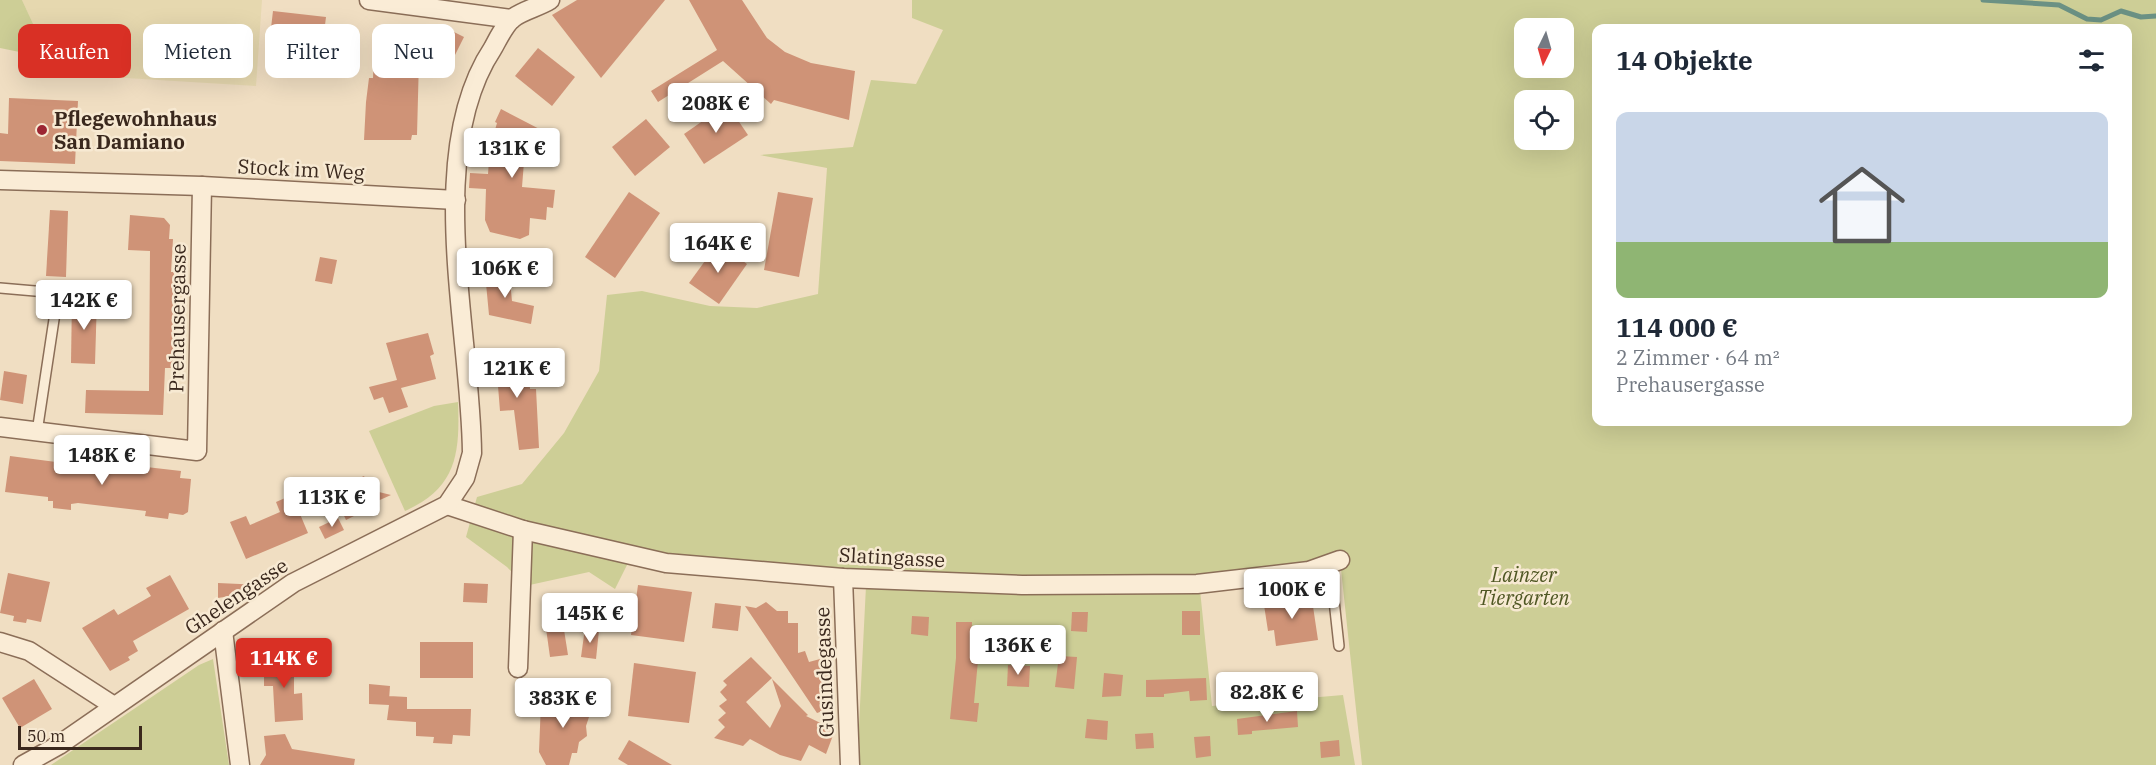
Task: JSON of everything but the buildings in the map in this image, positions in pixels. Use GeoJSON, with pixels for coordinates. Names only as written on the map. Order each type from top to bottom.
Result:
{"type":"FeatureCollection","features":[{"type":"Feature","properties":{"kind":"street"},"geometry":{"type":"LineString","coordinates":[[369,0],[512,19],[550,0]]}},
{"type":"Feature","properties":{"kind":"street"},"geometry":{"type":"LineString","coordinates":[[447,506],[465,478],[472,453],[456,200],[456,157],[462,117],[484,61],[512,19],[515,0]]}},
{"type":"Feature","properties":{"kind":"street","name":"Stock im Weg"},"geometry":{"type":"LineString","coordinates":[[0,180],[202,186],[456,200]]}},
{"type":"Feature","properties":{"kind":"street","name":"Prehausergasse"},"geometry":{"type":"LineString","coordinates":[[38,432],[197,451],[202,186]]}},
{"type":"Feature","properties":{"kind":"street"},"geometry":{"type":"LineString","coordinates":[[0,427],[38,432]]}},
{"type":"Feature","properties":{"kind":"street","name":"Slatingasse"},"geometry":{"type":"LineString","coordinates":[[447,506],[523,530],[666,563],[843,578],[1022,585],[1197,584],[1310,571],[1335,562]]}},
{"type":"Feature","properties":{"kind":"street","name":"Ghelengasse"},"geometry":{"type":"LineString","coordinates":[[23,765],[59,745],[303,578],[447,506]]}},
{"type":"Feature","properties":{"kind":"street"},"geometry":{"type":"LineString","coordinates":[[518,668],[523,530]]}},
{"type":"Feature","properties":{"kind":"street","name":"Gusindegasse"},"geometry":{"type":"LineString","coordinates":[[843,578],[850,765]]}},
{"type":"Feature","properties":{"kind":"street"},"geometry":{"type":"LineString","coordinates":[[223,631],[240,765]]}},
{"type":"Feature","properties":{"kind":"street"},"geometry":{"type":"LineString","coordinates":[[0,642],[29,651],[114,706]]}},
{"type":"Feature","properties":{"kind":"lane"},"geometry":{"type":"LineString","coordinates":[[0,288],[58,292],[38,432]]}},
{"type":"Feature","properties":{"kind":"lane"},"geometry":{"type":"LineString","coordinates":[[1335,562],[1339,646]]}},
{"type":"Feature","properties":{"kind":"shaded area"},"geometry":{"type":"Polygon","coordinates":[[[22,0],[262,0],[256,86],[126,78],[131,78],[131,24],[33,24],[22,0]]]}},
{"type":"Feature","properties":{"kind":"green space"},"geometry":{"type":"Polygon","coordinates":[[[0,0],[22,0],[33,24],[18,24],[18,52],[0,48],[0,0]]]}},
{"type":"Feature","properties":{"kind":"green space","name":"Lainzer Tiergarten"},"geometry":{"type":"Polygon","coordinates":[[[912,0],[2156,0],[2156,765],[1362,765],[1340,560],[1200,590],[1212,706],[1343,695],[1355,765],[857,765],[866,586],[627,565],[615,589],[589,572],[525,586],[507,567],[466,537],[477,497],[522,484],[564,433],[599,371],[607,295],[642,291],[710,306],[757,308],[818,294],[827,168],[760,155],[853,147],[871,80],[916,84],[943,30],[912,18],[912,0]]]}},
{"type":"Feature","properties":{"kind":"green space"},"geometry":{"type":"Polygon","coordinates":[[[458,402],[458,437],[452,467],[436,491],[405,511],[369,431],[434,406],[458,402]]]}},
{"type":"Feature","properties":{"kind":"green space"},"geometry":{"type":"Polygon","coordinates":[[[213,659],[229,765],[51,765],[199,665],[213,659]]]}},
{"type":"Feature","properties":{"kind":"waterway"},"geometry":{"type":"LineString","coordinates":[[1983,0],[2059,5],[2087,19],[2101,20],[2121,11],[2141,17],[2156,16]]}},
{"type":"Feature","properties":{"kind":"place","name":"Pflegewohnhaus San Damiano"},"geometry":{"type":"Point","coordinates":[42,130]}}]}
